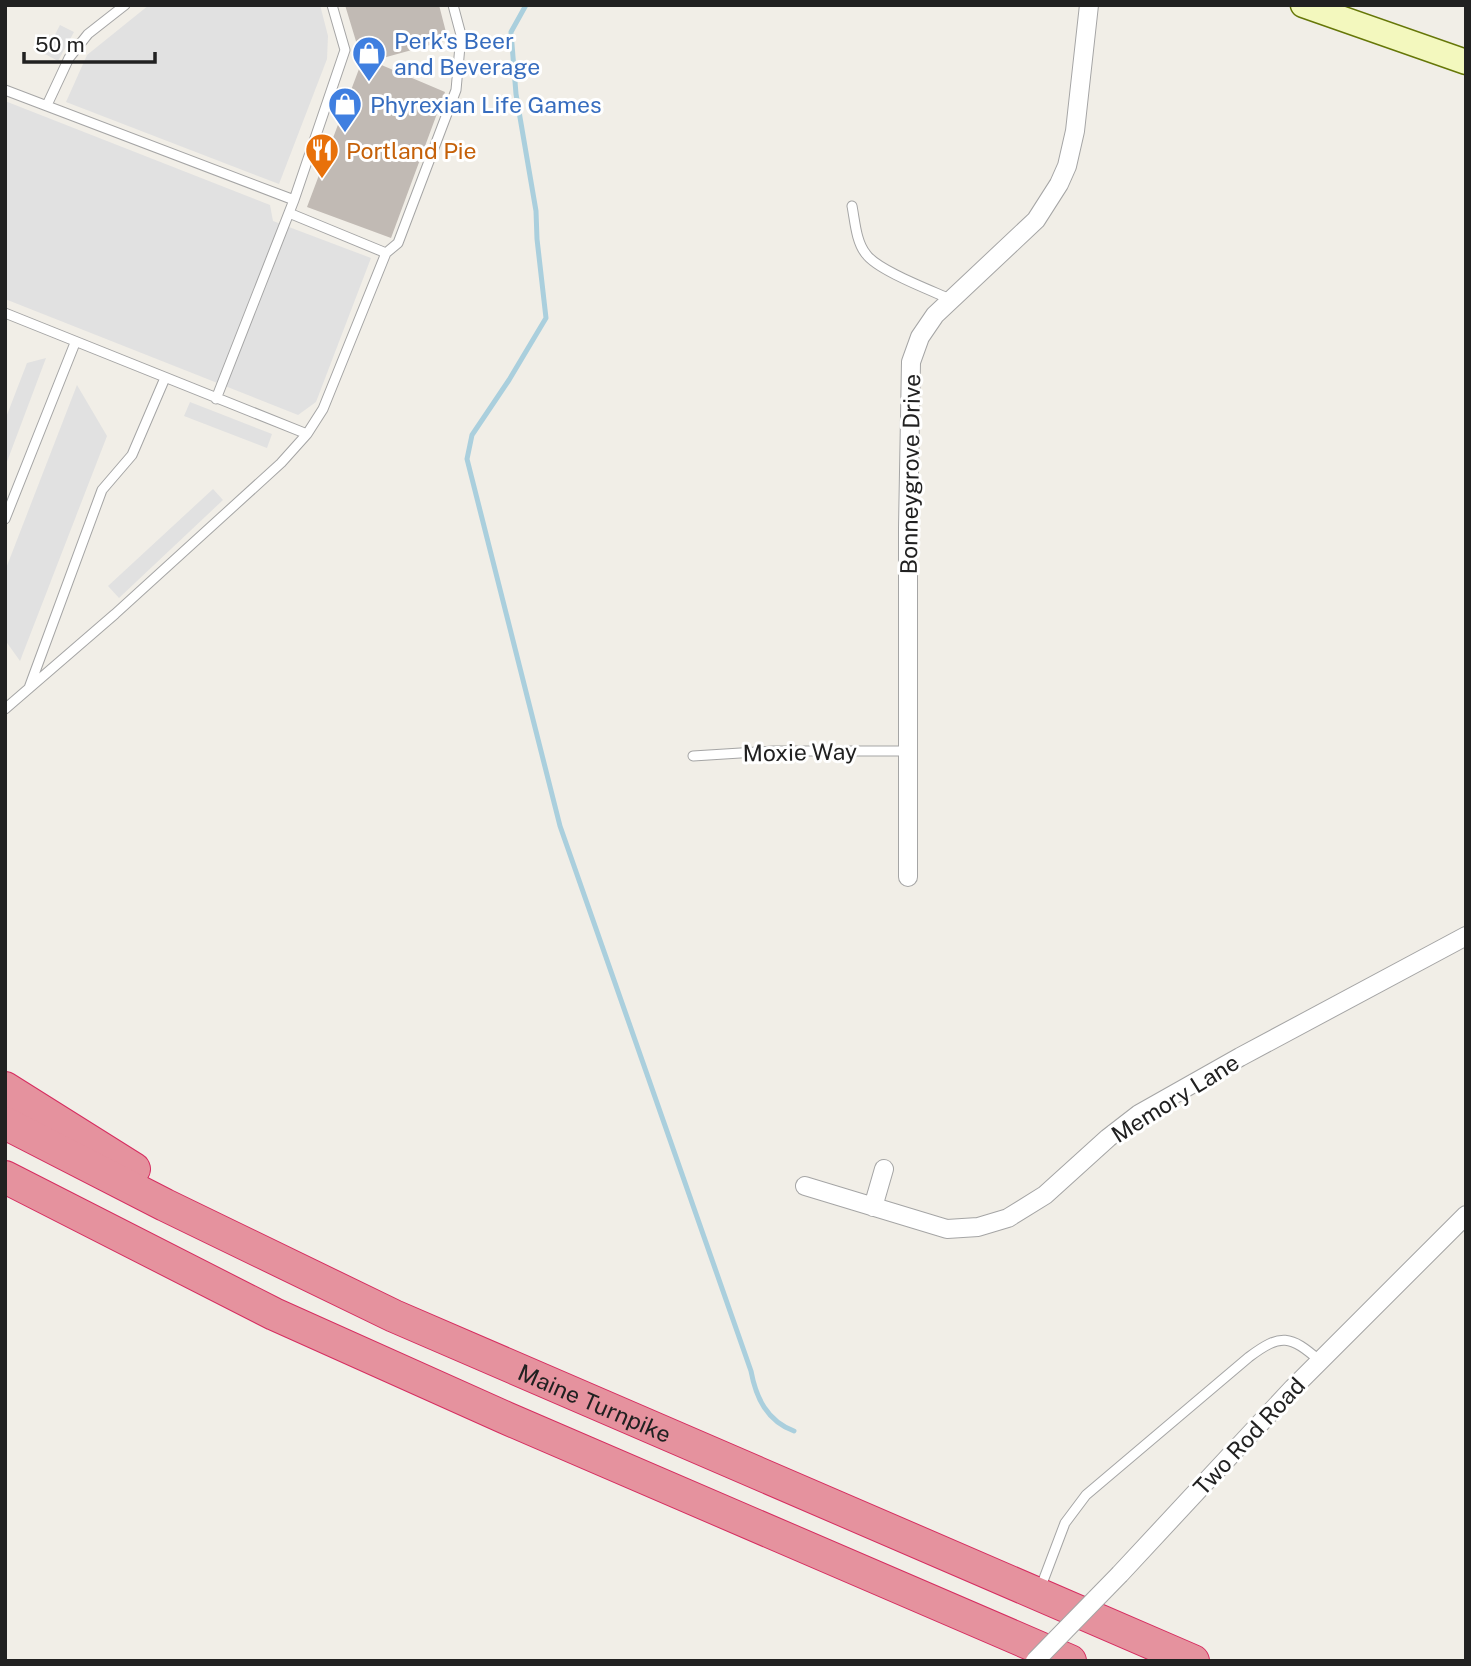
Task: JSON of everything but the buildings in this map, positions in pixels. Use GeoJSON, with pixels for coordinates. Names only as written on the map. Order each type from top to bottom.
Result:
{"type":"FeatureCollection","features":[{"type":"Feature","properties":{"kind":"highway"},"geometry":{"type":"LineString","coordinates":[[5,1088],[280,1262]]}},
{"type":"Feature","properties":{"kind":"highway","name":"Maine Turnpike"},"geometry":{"type":"LineString","coordinates":[[5,1124],[394,1316],[1193,1661]]}},
{"type":"Feature","properties":{"kind":"highway","name":"Maine Turnpike"},"geometry":{"type":"LineString","coordinates":[[5,1177],[287,1319],[506,1418],[1070,1661]]}},
{"type":"Feature","properties":{"kind":"main road"},"geometry":{"type":"LineString","coordinates":[[1303,5],[1466,62]]}},
{"type":"Feature","properties":{"kind":"street","name":"Bonneygrove Drive"},"geometry":{"type":"LineString","coordinates":[[908,877],[910,372],[920,337],[950,299],[1036,220],[1059,184],[1067,166],[1075,131],[1089,5]]}},
{"type":"Feature","properties":{"kind":"street","name":"Memory Lane"},"geometry":{"type":"LineString","coordinates":[[805,1186],[947,1229],[978,1227],[1008,1218],[1045,1195],[1139,1114],[1466,936]]}},
{"type":"Feature","properties":{"kind":"street"},"geometry":{"type":"LineString","coordinates":[[873,1207],[884,1169]]}},
{"type":"Feature","properties":{"kind":"street","name":"Two Rod Road"},"geometry":{"type":"LineString","coordinates":[[1035,1661],[1320,1361],[1466,1215]]}},
{"type":"Feature","properties":{"kind":"lane"},"geometry":{"type":"LineString","coordinates":[[47,105],[69,58],[88,34],[125,5]]}},
{"type":"Feature","properties":{"kind":"lane"},"geometry":{"type":"LineString","coordinates":[[216,399],[294,200],[345,50],[332,5]]}},
{"type":"Feature","properties":{"kind":"lane"},"geometry":{"type":"LineString","coordinates":[[5,709],[281,463],[307,434],[323,409],[386,253],[398,243],[456,90],[461,35],[453,5]]}},
{"type":"Feature","properties":{"kind":"lane"},"geometry":{"type":"LineString","coordinates":[[5,90],[294,200]]}},
{"type":"Feature","properties":{"kind":"lane"},"geometry":{"type":"LineString","coordinates":[[852,206],[860,243],[868,257],[950,299]]}},
{"type":"Feature","properties":{"kind":"lane"},"geometry":{"type":"LineString","coordinates":[[289,213],[386,253]]}},
{"type":"Feature","properties":{"kind":"lane"},"geometry":{"type":"LineString","coordinates":[[5,313],[307,434]]}},
{"type":"Feature","properties":{"kind":"lane"},"geometry":{"type":"LineString","coordinates":[[5,519],[75,342]]}},
{"type":"Feature","properties":{"kind":"lane"},"geometry":{"type":"LineString","coordinates":[[28,690],[102,491],[132,455],[165,378]]}},
{"type":"Feature","properties":{"kind":"lane","name":"Moxie Way"},"geometry":{"type":"LineString","coordinates":[[693,756],[773,751],[908,751]]}},
{"type":"Feature","properties":{"kind":"lane"},"geometry":{"type":"LineString","coordinates":[[1038,1594],[1065,1523],[1086,1495],[1123,1462],[1265,1346],[1278,1340],[1292,1340],[1320,1361]]}},
{"type":"Feature","properties":{"kind":"shaded area"},"geometry":{"type":"Polygon","coordinates":[[[149,5],[320,5],[328,36],[327,59],[279,184],[66,102],[87,55],[149,5]]]}},
{"type":"Feature","properties":{"kind":"shaded area"},"geometry":{"type":"Polygon","coordinates":[[[60,25],[74,32],[58,61],[45,54],[60,25]]]}},
{"type":"Feature","properties":{"kind":"shaded area"},"geometry":{"type":"Polygon","coordinates":[[[5,101],[270,205],[273,221],[371,258],[316,402],[298,415],[5,299],[5,101]]]}},
{"type":"Feature","properties":{"kind":"shaded area"},"geometry":{"type":"Polygon","coordinates":[[[46,358],[5,467],[5,420],[27,363],[46,358]]]}},
{"type":"Feature","properties":{"kind":"shaded area"},"geometry":{"type":"Polygon","coordinates":[[[77,385],[107,436],[20,661],[5,640],[5,571],[77,385]]]}},
{"type":"Feature","properties":{"kind":"shaded area"},"geometry":{"type":"Polygon","coordinates":[[[190,402],[272,434],[267,448],[184,416],[190,402]]]}},
{"type":"Feature","properties":{"kind":"shaded area"},"geometry":{"type":"Polygon","coordinates":[[[213,489],[223,500],[119,598],[108,586],[213,489]]]}},
{"type":"Feature","properties":{"kind":"waterway"},"geometry":{"type":"LineString","coordinates":[[526,5],[511,32],[516,94],[536,211],[546,318],[472,435],[467,459],[560,826],[756,1390],[770,1415],[794,1431]]}},
{"type":"Feature","properties":{"kind":"place","name":"Perk's Beer and Beverage"},"geometry":{"type":"Point","coordinates":[369,83]}},
{"type":"Feature","properties":{"kind":"place","name":"Phyrexian Life Games"},"geometry":{"type":"Point","coordinates":[345,134]}},
{"type":"Feature","properties":{"kind":"place","name":"Portland Pie"},"geometry":{"type":"Point","coordinates":[322,180]}}]}
